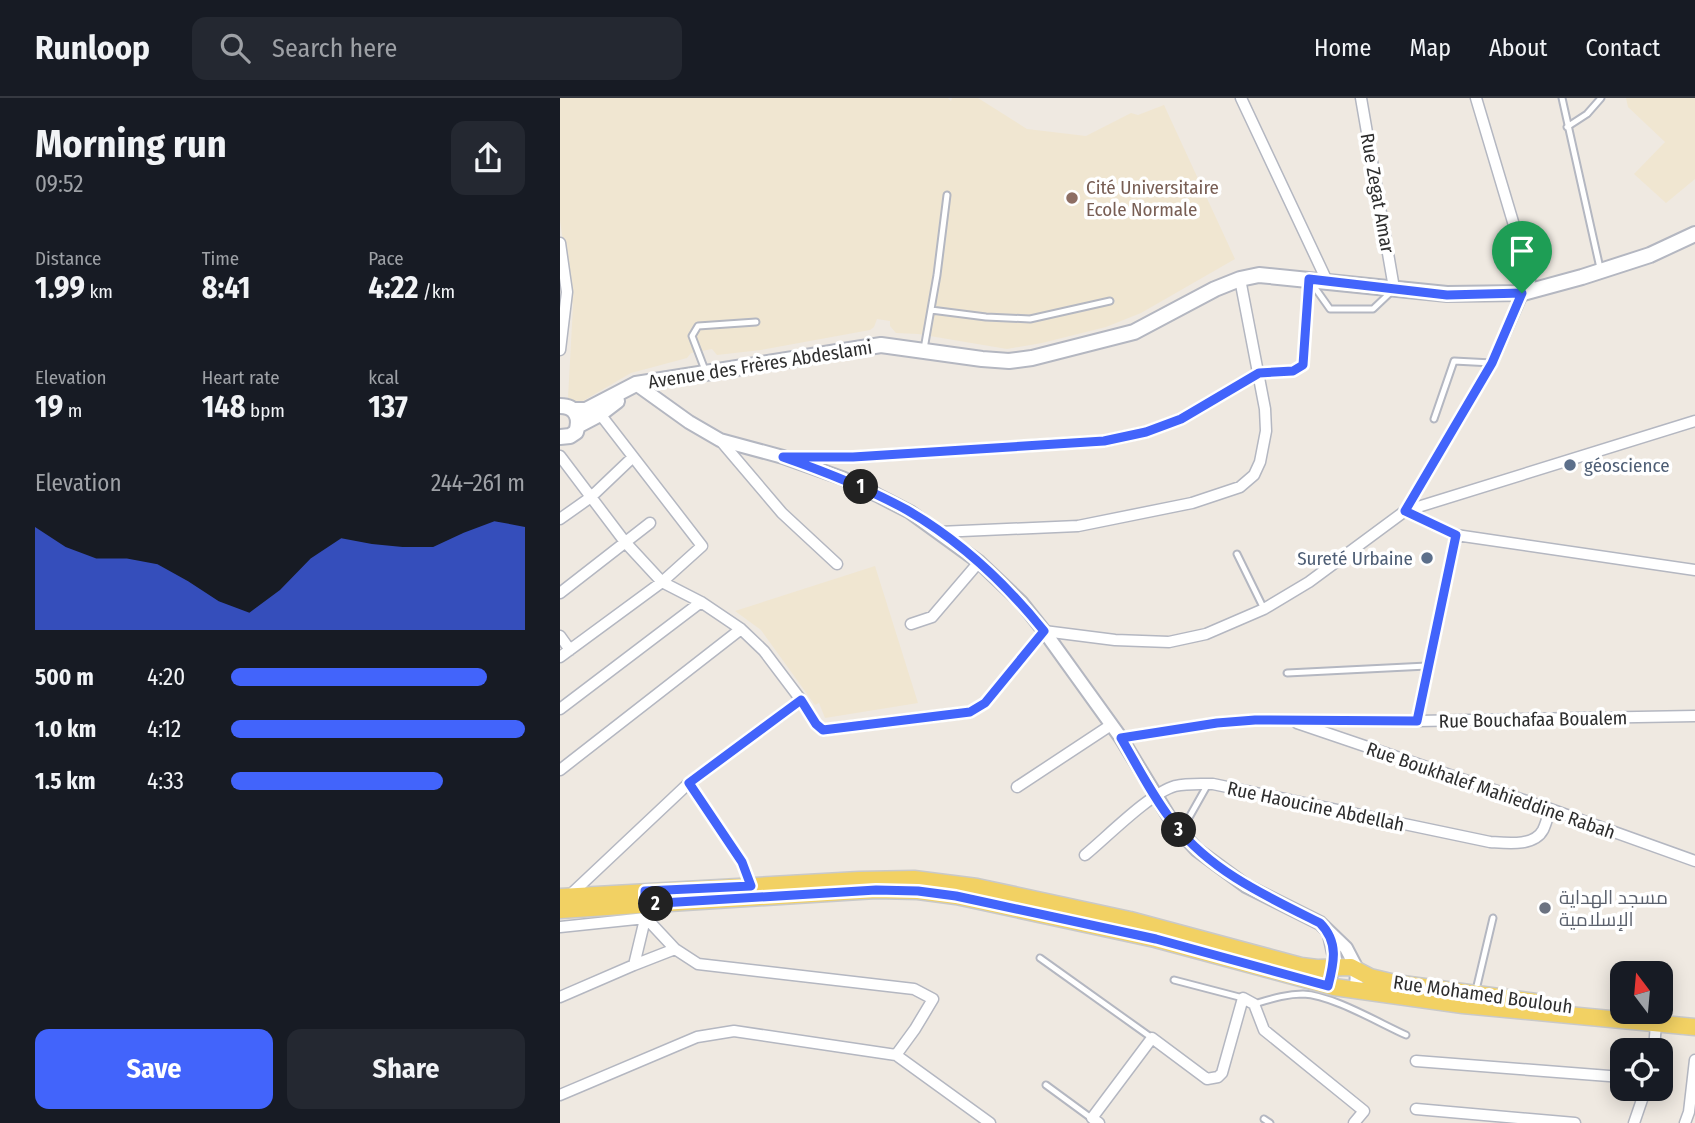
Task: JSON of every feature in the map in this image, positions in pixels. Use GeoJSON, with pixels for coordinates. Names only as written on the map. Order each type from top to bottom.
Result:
{"type":"FeatureCollection","features":[{"type":"Feature","properties":{"kind":"main road","name":"Avenue des Frères Abdeslami"},"geometry":{"type":"LineString","coordinates":[[636,384],[881,345],[982,359],[1009,361],[1032,358],[1134,332],[1215,289],[1259,275],[1447,295],[1522,293],[1650,255],[1695,234]]}},
{"type":"Feature","properties":{"kind":"main road"},"geometry":{"type":"LineString","coordinates":[[567,408],[586,410],[636,384]]}},
{"type":"Feature","properties":{"kind":"main road"},"geometry":{"type":"LineString","coordinates":[[579,425],[600,414],[636,384]]}},
{"type":"Feature","properties":{"kind":"main road"},"geometry":{"type":"LineString","coordinates":[[562,440],[576,432],[579,425],[577,414],[567,408]]}},
{"type":"Feature","properties":{"kind":"main road","name":"Rue Mohamed Boulouh"},"geometry":{"type":"LineString","coordinates":[[645,904],[751,886],[895,878],[949,883],[1130,920],[1301,966],[1342,966],[1395,983],[1610,1010]]}},
{"type":"Feature","properties":{"kind":"main road"},"geometry":{"type":"LineString","coordinates":[[563,901],[645,904],[876,890],[944,894],[1156,939],[1328,986],[1463,1005],[1610,1019]]}},
{"type":"Feature","properties":{"kind":"main road"},"geometry":{"type":"LineString","coordinates":[[1673,1015],[1695,1017]]}},
{"type":"Feature","properties":{"kind":"main road"},"geometry":{"type":"LineString","coordinates":[[1666,1024],[1695,1027]]}},
{"type":"Feature","properties":{"kind":"street"},"geometry":{"type":"LineString","coordinates":[[1241,98],[1327,281]]}},
{"type":"Feature","properties":{"kind":"street","name":"Rue Zegat Amar"},"geometry":{"type":"LineString","coordinates":[[1361,98],[1394,288]]}},
{"type":"Feature","properties":{"kind":"street"},"geometry":{"type":"LineString","coordinates":[[1405,511],[1492,363],[1522,293],[1529,286],[1530,278],[1476,98]]}},
{"type":"Feature","properties":{"kind":"street"},"geometry":{"type":"LineString","coordinates":[[560,243],[567,292],[562,315],[560,350]]}},
{"type":"Feature","properties":{"kind":"street"},"geometry":{"type":"LineString","coordinates":[[939,532],[1079,526],[1192,503],[1240,487],[1255,475],[1266,431],[1265,409],[1240,279]]}},
{"type":"Feature","properties":{"kind":"street"},"geometry":{"type":"LineString","coordinates":[[783,457],[853,457],[1104,441],[1146,432],[1181,419],[1259,373]]}},
{"type":"Feature","properties":{"kind":"street"},"geometry":{"type":"LineString","coordinates":[[636,384],[689,422],[720,440],[783,457],[842,478],[910,512],[979,562],[1021,602],[1044,631],[1121,738],[1155,796],[1181,832],[1197,850],[1246,886],[1320,923],[1346,948],[1357,969],[1356,990]]}},
{"type":"Feature","properties":{"kind":"street"},"geometry":{"type":"LineString","coordinates":[[560,657],[662,582],[702,547],[600,414]]}},
{"type":"Feature","properties":{"kind":"street"},"geometry":{"type":"LineString","coordinates":[[1044,631],[1115,640],[1170,642],[1206,634],[1264,609],[1309,582],[1405,511],[1695,421]]}},
{"type":"Feature","properties":{"kind":"street"},"geometry":{"type":"LineString","coordinates":[[720,440],[782,513],[837,564]]}},
{"type":"Feature","properties":{"kind":"street"},"geometry":{"type":"LineString","coordinates":[[560,456],[625,542],[662,582],[701,602],[741,629],[764,651],[823,730],[970,712],[985,703],[1044,631]]}},
{"type":"Feature","properties":{"kind":"street"},"geometry":{"type":"LineString","coordinates":[[560,519],[591,497],[634,457]]}},
{"type":"Feature","properties":{"kind":"street"},"geometry":{"type":"LineString","coordinates":[[1405,511],[1456,535],[1695,570]]}},
{"type":"Feature","properties":{"kind":"street"},"geometry":{"type":"LineString","coordinates":[[560,593],[650,523]]}},
{"type":"Feature","properties":{"kind":"street"},"geometry":{"type":"LineString","coordinates":[[1417,721],[1456,535]]}},
{"type":"Feature","properties":{"kind":"street"},"geometry":{"type":"LineString","coordinates":[[911,624],[932,617],[979,562]]}},
{"type":"Feature","properties":{"kind":"street"},"geometry":{"type":"LineString","coordinates":[[560,709],[701,602]]}},
{"type":"Feature","properties":{"kind":"street"},"geometry":{"type":"LineString","coordinates":[[560,770],[741,629]]}},
{"type":"Feature","properties":{"kind":"street"},"geometry":{"type":"LineString","coordinates":[[560,636],[570,650]]}},
{"type":"Feature","properties":{"kind":"street"},"geometry":{"type":"LineString","coordinates":[[563,901],[689,783],[801,700]]}},
{"type":"Feature","properties":{"kind":"street","name":"Rue Bouchafaa Boualem"},"geometry":{"type":"LineString","coordinates":[[1121,738],[1255,720],[1417,721],[1695,716]]}},
{"type":"Feature","properties":{"kind":"street","name":"Rue Boukhalef Mahieddine Rabah"},"geometry":{"type":"LineString","coordinates":[[1287,720],[1550,809],[1695,862]]}},
{"type":"Feature","properties":{"kind":"street"},"geometry":{"type":"LineString","coordinates":[[1017,787],[1111,725]]}},
{"type":"Feature","properties":{"kind":"street"},"geometry":{"type":"LineString","coordinates":[[689,783],[742,862],[751,886]]}},
{"type":"Feature","properties":{"kind":"street","name":"Rue Haoucine Abdellah"},"geometry":{"type":"LineString","coordinates":[[1085,855],[1155,796],[1173,787],[1195,783],[1511,844],[1532,840],[1542,833],[1550,809]]}},
{"type":"Feature","properties":{"kind":"street"},"geometry":{"type":"LineString","coordinates":[[560,927],[645,904]]}},
{"type":"Feature","properties":{"kind":"street"},"geometry":{"type":"LineString","coordinates":[[645,904],[675,949],[698,964],[914,989],[933,999],[896,1055]]}},
{"type":"Feature","properties":{"kind":"street"},"geometry":{"type":"LineString","coordinates":[[634,965],[645,904]]}},
{"type":"Feature","properties":{"kind":"street"},"geometry":{"type":"LineString","coordinates":[[1328,986],[1335,959],[1329,932]]}},
{"type":"Feature","properties":{"kind":"street"},"geometry":{"type":"LineString","coordinates":[[560,997],[675,949]]}},
{"type":"Feature","properties":{"kind":"street"},"geometry":{"type":"LineString","coordinates":[[1096,1121],[1152,1038],[1207,1079],[1218,1077],[1222,1073],[1244,998],[1254,1004],[1264,1030],[1364,1111],[1354,1123]]}},
{"type":"Feature","properties":{"kind":"street"},"geometry":{"type":"LineString","coordinates":[[560,1095],[697,1037],[755,1032],[896,1055],[990,1123]]}},
{"type":"Feature","properties":{"kind":"street"},"geometry":{"type":"LineString","coordinates":[[1685,1123],[1689,1112],[1695,1060]]}},
{"type":"Feature","properties":{"kind":"street"},"geometry":{"type":"LineString","coordinates":[[1416,1061],[1610,1076]]}},
{"type":"Feature","properties":{"kind":"street"},"geometry":{"type":"LineString","coordinates":[[1634,1123],[1642,1101]]}},
{"type":"Feature","properties":{"kind":"street"},"geometry":{"type":"LineString","coordinates":[[1416,1109],[1575,1123]]}},
{"type":"Feature","properties":{"kind":"lane"},"geometry":{"type":"LineString","coordinates":[[1562,98],[1601,271]]}},
{"type":"Feature","properties":{"kind":"lane"},"geometry":{"type":"LineString","coordinates":[[1567,127],[1587,114],[1601,98]]}},
{"type":"Feature","properties":{"kind":"lane"},"geometry":{"type":"LineString","coordinates":[[924,349],[947,195]]}},
{"type":"Feature","properties":{"kind":"lane"},"geometry":{"type":"LineString","coordinates":[[1309,279],[1330,309],[1374,309],[1394,288]]}},
{"type":"Feature","properties":{"kind":"lane"},"geometry":{"type":"LineString","coordinates":[[1259,373],[1293,371],[1303,365],[1309,279]]}},
{"type":"Feature","properties":{"kind":"lane"},"geometry":{"type":"LineString","coordinates":[[931,310],[1030,320],[1110,301]]}},
{"type":"Feature","properties":{"kind":"lane"},"geometry":{"type":"LineString","coordinates":[[707,373],[692,336],[694,330],[698,326],[756,321]]}},
{"type":"Feature","properties":{"kind":"lane"},"geometry":{"type":"LineString","coordinates":[[1434,419],[1454,361],[1492,363]]}},
{"type":"Feature","properties":{"kind":"lane"},"geometry":{"type":"LineString","coordinates":[[1237,554],[1264,609]]}},
{"type":"Feature","properties":{"kind":"lane"},"geometry":{"type":"LineString","coordinates":[[1287,673],[1427,666]]}},
{"type":"Feature","properties":{"kind":"lane"},"geometry":{"type":"LineString","coordinates":[[1181,832],[1208,784]]}},
{"type":"Feature","properties":{"kind":"lane"},"geometry":{"type":"LineString","coordinates":[[1475,993],[1493,918]]}},
{"type":"Feature","properties":{"kind":"lane"},"geometry":{"type":"LineString","coordinates":[[1040,958],[1152,1038]]}},
{"type":"Feature","properties":{"kind":"lane"},"geometry":{"type":"LineString","coordinates":[[1174,980],[1244,998]]}},
{"type":"Feature","properties":{"kind":"lane"},"geometry":{"type":"LineString","coordinates":[[1254,1004],[1281,996],[1305,994],[1327,999],[1406,1035]]}},
{"type":"Feature","properties":{"kind":"lane"},"geometry":{"type":"LineString","coordinates":[[1046,1085],[1096,1121]]}},
{"type":"Feature","properties":{"kind":"shaded area"},"geometry":{"type":"Polygon","coordinates":[[[560,98],[948,98],[951,101],[952,98],[978,98],[1027,129],[1086,136],[1131,113],[1138,115],[1164,105],[1235,259],[1141,313],[1106,327],[1042,343],[1007,349],[918,334],[896,333],[890,326],[890,321],[877,319],[870,330],[761,350],[717,355],[712,349],[691,353],[687,358],[631,373],[576,405],[568,398],[573,306],[560,221],[560,98]]]}},
{"type":"Feature","properties":{"kind":"shaded area"},"geometry":{"type":"Polygon","coordinates":[[[1626,98],[1695,98],[1695,179],[1666,203],[1634,174],[1665,142],[1628,107],[1626,98]]]}},
{"type":"Feature","properties":{"kind":"shaded area"},"geometry":{"type":"Polygon","coordinates":[[[875,566],[918,703],[825,718],[819,703],[815,705],[761,630],[735,611],[875,566]]]}},
{"type":"Feature","properties":{"kind":"place","name":"Cité Universitaire Ecole Normale"},"geometry":{"type":"Point","coordinates":[1072,198]}},
{"type":"Feature","properties":{"kind":"place","name":"géoscience"},"geometry":{"type":"Point","coordinates":[1570,465]}},
{"type":"Feature","properties":{"kind":"place","name":"Sureté Urbaine"},"geometry":{"type":"Point","coordinates":[1427,558]}},
{"type":"Feature","properties":{"kind":"place","name":"مسجد الهداية الإسلامية"},"geometry":{"type":"Point","coordinates":[1545,908]}},
{"type":"Feature","properties":{"kind":"route"},"geometry":{"type":"LineString","coordinates":[[1309,279],[1447,295],[1522,293],[1492,363],[1405,511],[1456,535],[1417,721],[1255,720],[1121,738],[1174,825],[1197,850],[1246,886],[1320,923],[1329,932],[1335,959],[1328,986],[1156,939],[956,896],[918,891],[876,890],[645,904],[645,891],[751,886],[742,862],[689,783],[801,700],[823,730],[970,712],[985,703],[1044,631],[1021,602],[979,562],[910,512],[842,478],[783,457],[853,457],[1104,441],[1146,432],[1181,419],[1259,373],[1293,371],[1303,365],[1309,279]]}}]}
